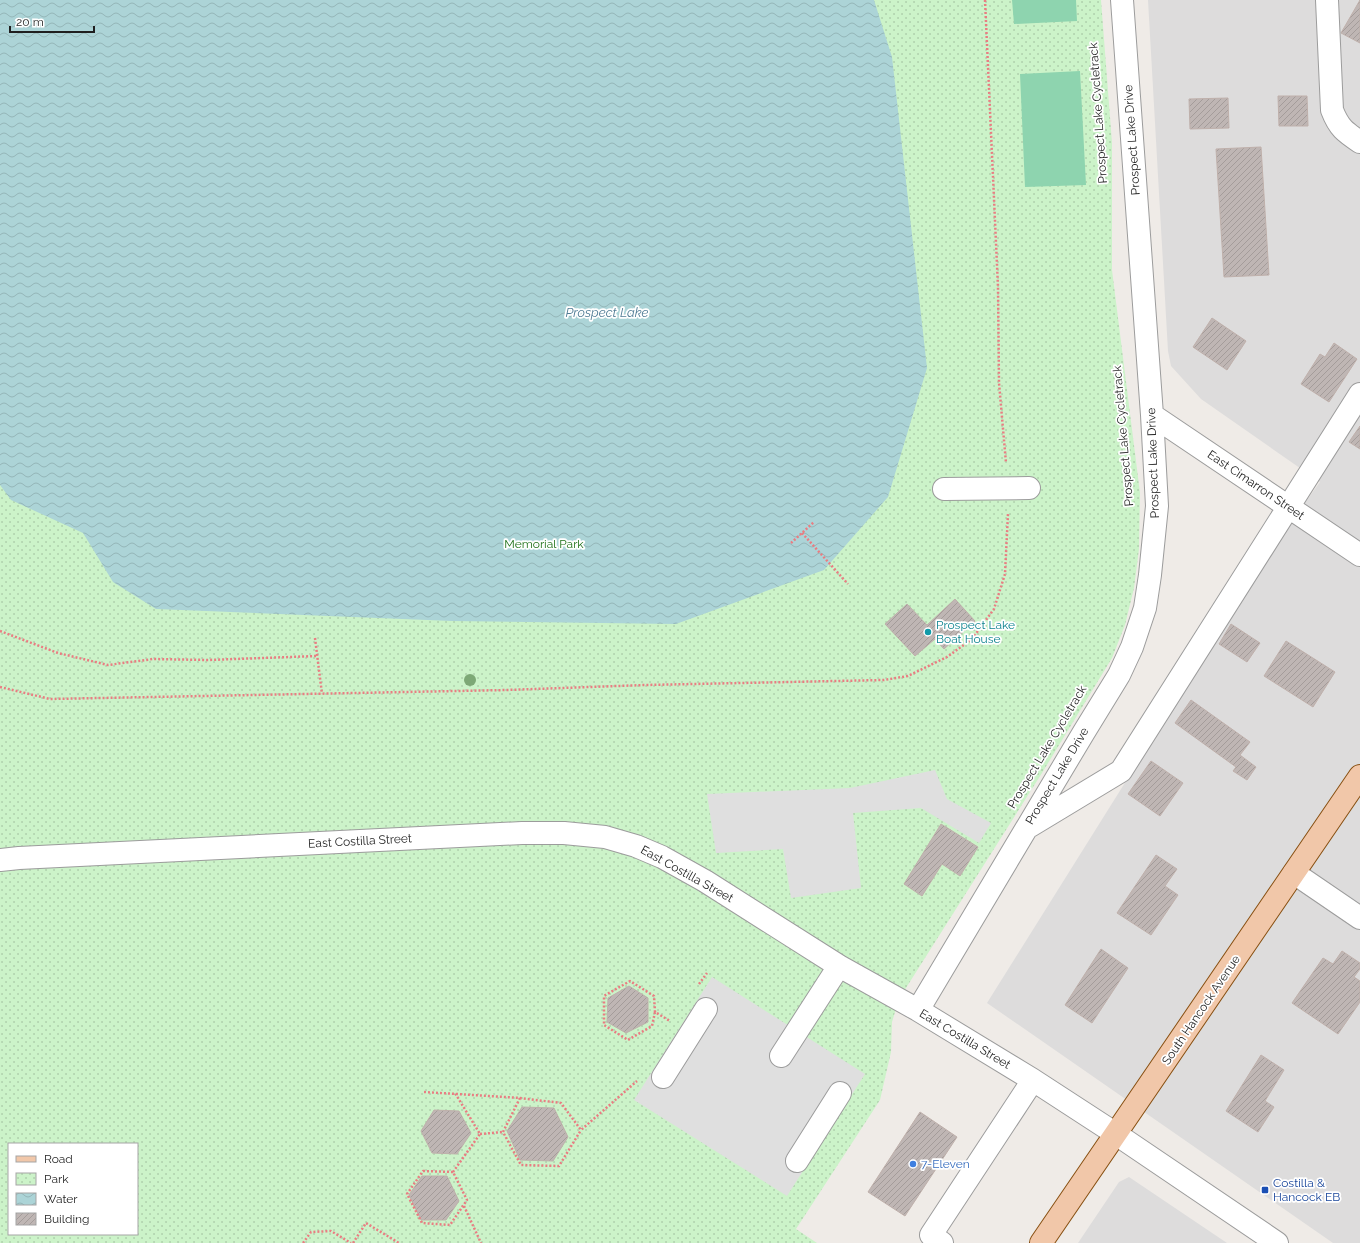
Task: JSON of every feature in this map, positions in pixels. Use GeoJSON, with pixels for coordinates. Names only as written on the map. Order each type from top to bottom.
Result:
{"type":"FeatureCollection","features":[{"type":"Feature","properties":{"kind":"main road","name":"South Hancock Avenue"},"geometry":{"type":"LineString","coordinates":[[1041,1243],[1360,776]]}},
{"type":"Feature","properties":{"kind":"street","name":"Prospect Lake Drive"},"geometry":{"type":"LineString","coordinates":[[918,1010],[1119,675],[1132,647],[1145,608],[1157,506],[1152,415],[1122,0]]}},
{"type":"Feature","properties":{"kind":"street"},"geometry":{"type":"LineString","coordinates":[[1327,0],[1332,110],[1337,123],[1345,132],[1360,142]]}},
{"type":"Feature","properties":{"kind":"street"},"geometry":{"type":"LineString","coordinates":[[1027,827],[1121,771],[1360,394]]}},
{"type":"Feature","properties":{"kind":"street","name":"East Cimarron Street"},"geometry":{"type":"LineString","coordinates":[[1152,415],[1360,555]]}},
{"type":"Feature","properties":{"kind":"street"},"geometry":{"type":"LineString","coordinates":[[944,489],[1029,488]]}},
{"type":"Feature","properties":{"kind":"street","name":"East Costilla Street"},"geometry":{"type":"LineString","coordinates":[[0,860],[522,833],[564,833],[605,838],[636,846],[662,857],[705,881],[839,966],[918,1010],[1033,1080],[1116,1134],[1277,1243]]}},
{"type":"Feature","properties":{"kind":"street"},"geometry":{"type":"LineString","coordinates":[[1294,873],[1360,918]]}},
{"type":"Feature","properties":{"kind":"street"},"geometry":{"type":"LineString","coordinates":[[781,1056],[839,966]]}},
{"type":"Feature","properties":{"kind":"street"},"geometry":{"type":"LineString","coordinates":[[663,1077],[706,1009]]}},
{"type":"Feature","properties":{"kind":"street"},"geometry":{"type":"LineString","coordinates":[[942,1243],[931,1235],[1033,1080]]}},
{"type":"Feature","properties":{"kind":"street"},"geometry":{"type":"LineString","coordinates":[[798,1161],[840,1093]]}},
{"type":"Feature","properties":{"kind":"path"},"geometry":{"type":"LineString","coordinates":[[0,687],[50,698],[322,694],[884,680],[908,676],[946,657],[972,639],[994,609],[1005,574],[1009,511],[999,383],[998,287],[985,0]]}},
{"type":"Feature","properties":{"kind":"path"},"geometry":{"type":"LineString","coordinates":[[791,543],[814,522]]}},
{"type":"Feature","properties":{"kind":"path"},"geometry":{"type":"LineString","coordinates":[[802,534],[848,584]]}},
{"type":"Feature","properties":{"kind":"path"},"geometry":{"type":"LineString","coordinates":[[0,631],[58,652],[108,665],[152,659],[208,660],[317,656]]}},
{"type":"Feature","properties":{"kind":"path"},"geometry":{"type":"LineString","coordinates":[[315,638],[322,694]]}},
{"type":"Feature","properties":{"kind":"path"},"geometry":{"type":"LineString","coordinates":[[698,986],[707,973]]}},
{"type":"Feature","properties":{"kind":"path"},"geometry":{"type":"LineString","coordinates":[[630,982],[654,996],[655,1012],[652,1026],[628,1040],[604,1025],[604,996],[630,982]]}},
{"type":"Feature","properties":{"kind":"path"},"geometry":{"type":"LineString","coordinates":[[655,1012],[690,1034]]}},
{"type":"Feature","properties":{"kind":"path"},"geometry":{"type":"LineString","coordinates":[[503,1132],[521,1165],[559,1166],[581,1130],[641,1077]]}},
{"type":"Feature","properties":{"kind":"path"},"geometry":{"type":"LineString","coordinates":[[424,1092],[520,1098],[561,1103],[581,1130]]}},
{"type":"Feature","properties":{"kind":"path"},"geometry":{"type":"LineString","coordinates":[[455,1093],[480,1134]]}},
{"type":"Feature","properties":{"kind":"path"},"geometry":{"type":"LineString","coordinates":[[503,1132],[520,1098]]}},
{"type":"Feature","properties":{"kind":"path"},"geometry":{"type":"LineString","coordinates":[[453,1172],[480,1134],[503,1132]]}},
{"type":"Feature","properties":{"kind":"path"},"geometry":{"type":"LineString","coordinates":[[423,1171],[453,1172],[467,1200],[464,1206],[450,1225],[422,1223],[407,1194],[423,1171]]}},
{"type":"Feature","properties":{"kind":"path"},"geometry":{"type":"LineString","coordinates":[[464,1206],[481,1243]]}},
{"type":"Feature","properties":{"kind":"path"},"geometry":{"type":"LineString","coordinates":[[303,1243],[311,1232],[331,1231],[352,1243],[366,1223],[399,1243]]}},
{"type":"Feature","properties":{"kind":"shaded area"},"geometry":{"type":"Polygon","coordinates":[[[1148,0],[1360,0],[1360,1243],[1333,1243],[987,1003],[1272,548],[1320,482],[1201,399],[1171,366],[1168,351],[1148,0]]]}},
{"type":"Feature","properties":{"kind":"shaded area"},"geometry":{"type":"Polygon","coordinates":[[[935,770],[947,799],[991,823],[979,843],[921,808],[853,813],[861,888],[791,898],[783,849],[716,853],[707,794],[850,788],[935,770]]]}},
{"type":"Feature","properties":{"kind":"shaded area"},"geometry":{"type":"Polygon","coordinates":[[[712,977],[865,1074],[787,1196],[634,1100],[712,977]]]}},
{"type":"Feature","properties":{"kind":"shaded area"},"geometry":{"type":"Polygon","coordinates":[[[1129,1177],[1227,1243],[1078,1243],[1119,1182],[1129,1177]]]}},
{"type":"Feature","properties":{"kind":"green space","name":"Memorial Park"},"geometry":{"type":"Polygon","coordinates":[[[0,0],[1101,0],[1112,143],[1112,270],[1140,493],[1139,549],[1134,588],[1125,625],[1112,658],[1042,773],[899,999],[892,1022],[891,1052],[880,1100],[796,1229],[817,1243],[0,1243],[0,0]]]}},
{"type":"Feature","properties":{"kind":"green space"},"geometry":{"type":"Polygon","coordinates":[[[1012,0],[1076,0],[1077,21],[1014,24],[1012,0]]]}},
{"type":"Feature","properties":{"kind":"green space"},"geometry":{"type":"Polygon","coordinates":[[[1080,71],[1086,185],[1025,187],[1020,74],[1080,71]]]}},
{"type":"Feature","properties":{"kind":"water","name":"Prospect Lake"},"geometry":{"type":"Polygon","coordinates":[[[0,0],[874,0],[892,57],[927,368],[888,497],[824,570],[676,624],[452,621],[156,609],[113,582],[83,533],[11,500],[0,485],[0,0]]]}},
{"type":"Feature","properties":{"kind":"building"},"geometry":{"type":"Polygon","coordinates":[[[1360,0],[1360,43],[1341,33],[1360,0]]]}},
{"type":"Feature","properties":{"kind":"building"},"geometry":{"type":"Polygon","coordinates":[[[1278,96],[1307,96],[1308,126],[1279,126],[1278,96]]]}},
{"type":"Feature","properties":{"kind":"building"},"geometry":{"type":"Polygon","coordinates":[[[1228,98],[1229,128],[1190,129],[1189,99],[1228,98]]]}},
{"type":"Feature","properties":{"kind":"building"},"geometry":{"type":"Polygon","coordinates":[[[1261,147],[1269,275],[1224,277],[1216,149],[1261,147]]]}},
{"type":"Feature","properties":{"kind":"building"},"geometry":{"type":"Polygon","coordinates":[[[1212,318],[1246,341],[1227,370],[1193,347],[1212,318]]]}},
{"type":"Feature","properties":{"kind":"building"},"geometry":{"type":"Polygon","coordinates":[[[1334,343],[1357,359],[1329,402],[1301,384],[1320,354],[1325,357],[1334,343]]]}},
{"type":"Feature","properties":{"kind":"building"},"geometry":{"type":"Polygon","coordinates":[[[1360,426],[1360,449],[1349,442],[1360,426]]]}},
{"type":"Feature","properties":{"kind":"building","name":"Prospect Lake Boat House"},"geometry":{"type":"Polygon","coordinates":[[[955,599],[975,621],[944,649],[935,639],[915,656],[885,624],[907,604],[927,625],[955,599]]]}},
{"type":"Feature","properties":{"kind":"building"},"geometry":{"type":"Polygon","coordinates":[[[1231,624],[1260,643],[1247,662],[1219,644],[1231,624]]]}},
{"type":"Feature","properties":{"kind":"building"},"geometry":{"type":"Polygon","coordinates":[[[1286,641],[1335,672],[1313,707],[1264,676],[1286,641]]]}},
{"type":"Feature","properties":{"kind":"building"},"geometry":{"type":"Polygon","coordinates":[[[1191,700],[1250,742],[1240,755],[1256,767],[1247,780],[1233,771],[1236,767],[1175,723],[1191,700]]]}},
{"type":"Feature","properties":{"kind":"building"},"geometry":{"type":"Polygon","coordinates":[[[1151,761],[1183,783],[1160,816],[1128,794],[1151,761]]]}},
{"type":"Feature","properties":{"kind":"building"},"geometry":{"type":"Polygon","coordinates":[[[941,824],[978,847],[960,876],[942,864],[922,896],[904,884],[941,824]]]}},
{"type":"Feature","properties":{"kind":"building"},"geometry":{"type":"Polygon","coordinates":[[[1156,855],[1177,869],[1165,886],[1178,895],[1151,935],[1117,913],[1156,855]]]}},
{"type":"Feature","properties":{"kind":"building"},"geometry":{"type":"Polygon","coordinates":[[[1101,949],[1128,968],[1092,1023],[1065,1005],[1101,949]]]}},
{"type":"Feature","properties":{"kind":"building"},"geometry":{"type":"Polygon","coordinates":[[[1342,951],[1360,963],[1360,969],[1354,977],[1360,981],[1360,1002],[1338,1034],[1292,1003],[1323,958],[1333,964],[1342,951]]]}},
{"type":"Feature","properties":{"kind":"building"},"geometry":{"type":"Polygon","coordinates":[[[629,986],[648,998],[648,1022],[626,1033],[607,1022],[608,998],[629,986]]]}},
{"type":"Feature","properties":{"kind":"building"},"geometry":{"type":"Polygon","coordinates":[[[1261,1055],[1284,1070],[1265,1101],[1274,1107],[1258,1132],[1226,1111],[1261,1055]]]}},
{"type":"Feature","properties":{"kind":"building"},"geometry":{"type":"Polygon","coordinates":[[[522,1107],[554,1108],[568,1137],[553,1161],[520,1160],[507,1131],[522,1107]]]}},
{"type":"Feature","properties":{"kind":"building"},"geometry":{"type":"Polygon","coordinates":[[[434,1110],[459,1111],[471,1133],[457,1154],[432,1153],[421,1131],[434,1110]]]}},
{"type":"Feature","properties":{"kind":"building","name":"7-Eleven"},"geometry":{"type":"Polygon","coordinates":[[[920,1112],[957,1137],[905,1216],[868,1192],[920,1112]]]}},
{"type":"Feature","properties":{"kind":"building"},"geometry":{"type":"Polygon","coordinates":[[[422,1176],[447,1176],[459,1201],[446,1220],[421,1220],[409,1195],[422,1176]]]}},
{"type":"Feature","properties":{"kind":"place","name":"Prospect Lake Boat House"},"geometry":{"type":"Point","coordinates":[928,632]}},
{"type":"Feature","properties":{"kind":"place","name":"7-Eleven"},"geometry":{"type":"Point","coordinates":[913,1164]}},
{"type":"Feature","properties":{"kind":"place","name":"Costilla & Hancock EB"},"geometry":{"type":"Point","coordinates":[1265,1190]}}]}
